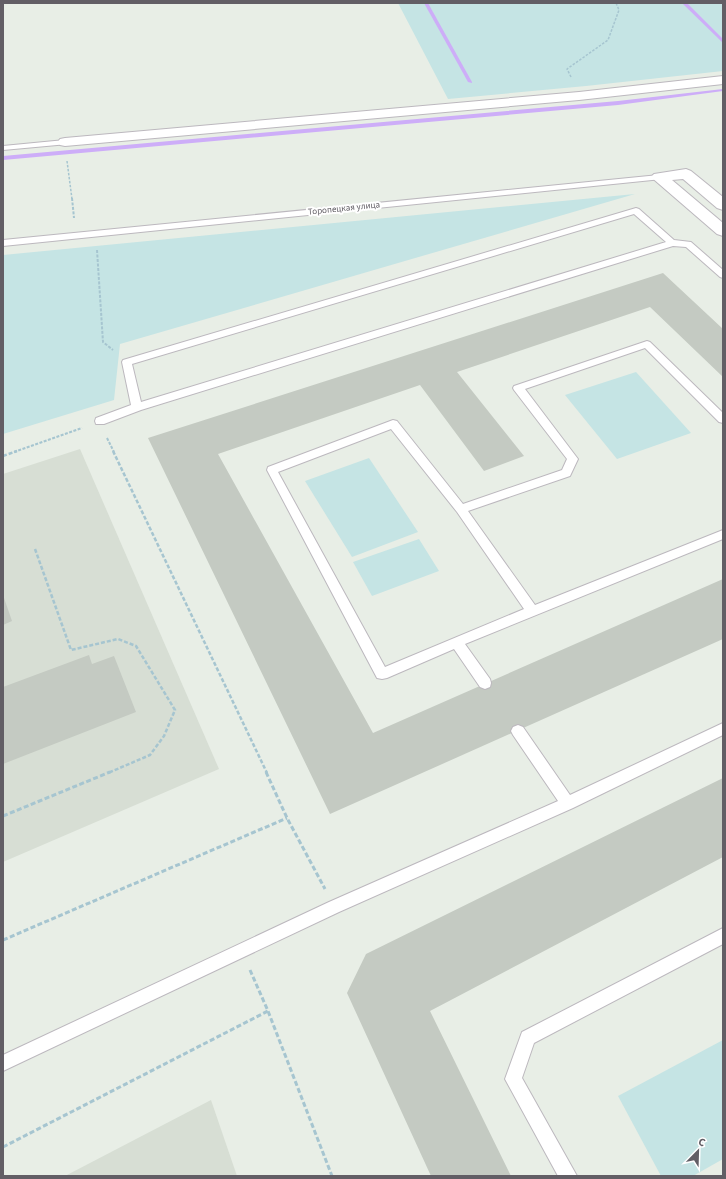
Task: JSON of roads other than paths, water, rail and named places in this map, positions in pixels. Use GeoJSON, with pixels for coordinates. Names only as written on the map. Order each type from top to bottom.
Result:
{"type":"FeatureCollection","features":[{"type":"Feature","properties":{"kind":"street"},"geometry":{"type":"LineString","coordinates":[[65,142],[579,96],[723,80]]}},
{"type":"Feature","properties":{"kind":"street","name":"Торопецкая улица"},"geometry":{"type":"LineString","coordinates":[[659,177],[686,174],[723,205]]}},
{"type":"Feature","properties":{"kind":"street"},"geometry":{"type":"LineString","coordinates":[[659,177],[723,231]]}},
{"type":"Feature","properties":{"kind":"lane"},"geometry":{"type":"LineString","coordinates":[[3,148],[65,142]]}},
{"type":"Feature","properties":{"kind":"lane","name":"Торопецкая улица"},"geometry":{"type":"LineString","coordinates":[[3,243],[659,177]]}},
{"type":"Feature","properties":{"kind":"lane"},"geometry":{"type":"LineString","coordinates":[[137,407],[127,362],[636,211],[672,243]]}},
{"type":"Feature","properties":{"kind":"lane"},"geometry":{"type":"LineString","coordinates":[[100,421],[137,407],[672,243],[688,244],[723,275]]}},
{"type":"Feature","properties":{"kind":"lane"},"geometry":{"type":"LineString","coordinates":[[461,509],[566,473],[573,459],[518,388],[647,344],[723,419]]}},
{"type":"Feature","properties":{"kind":"lane"},"geometry":{"type":"LineString","coordinates":[[532,611],[461,509],[393,424],[272,470],[382,674],[456,642],[723,534]]}},
{"type":"Feature","properties":{"kind":"lane"},"geometry":{"type":"LineString","coordinates":[[456,642],[485,683]]}},
{"type":"Feature","properties":{"kind":"lane"},"geometry":{"type":"LineString","coordinates":[[3,1063],[242,952],[334,907],[568,803],[723,730]]}},
{"type":"Feature","properties":{"kind":"lane"},"geometry":{"type":"LineString","coordinates":[[518,731],[568,803]]}},
{"type":"Feature","properties":{"kind":"lane"},"geometry":{"type":"LineString","coordinates":[[568,1176],[513,1079],[528,1038],[723,936]]}},
{"type":"Feature","properties":{"kind":"waterway"},"geometry":{"type":"LineString","coordinates":[[426,3],[470,82]]}},
{"type":"Feature","properties":{"kind":"waterway"},"geometry":{"type":"LineString","coordinates":[[684,3],[723,42]]}},
{"type":"Feature","properties":{"kind":"waterway"},"geometry":{"type":"LineString","coordinates":[[3,158],[618,103],[723,90]]}}]}
